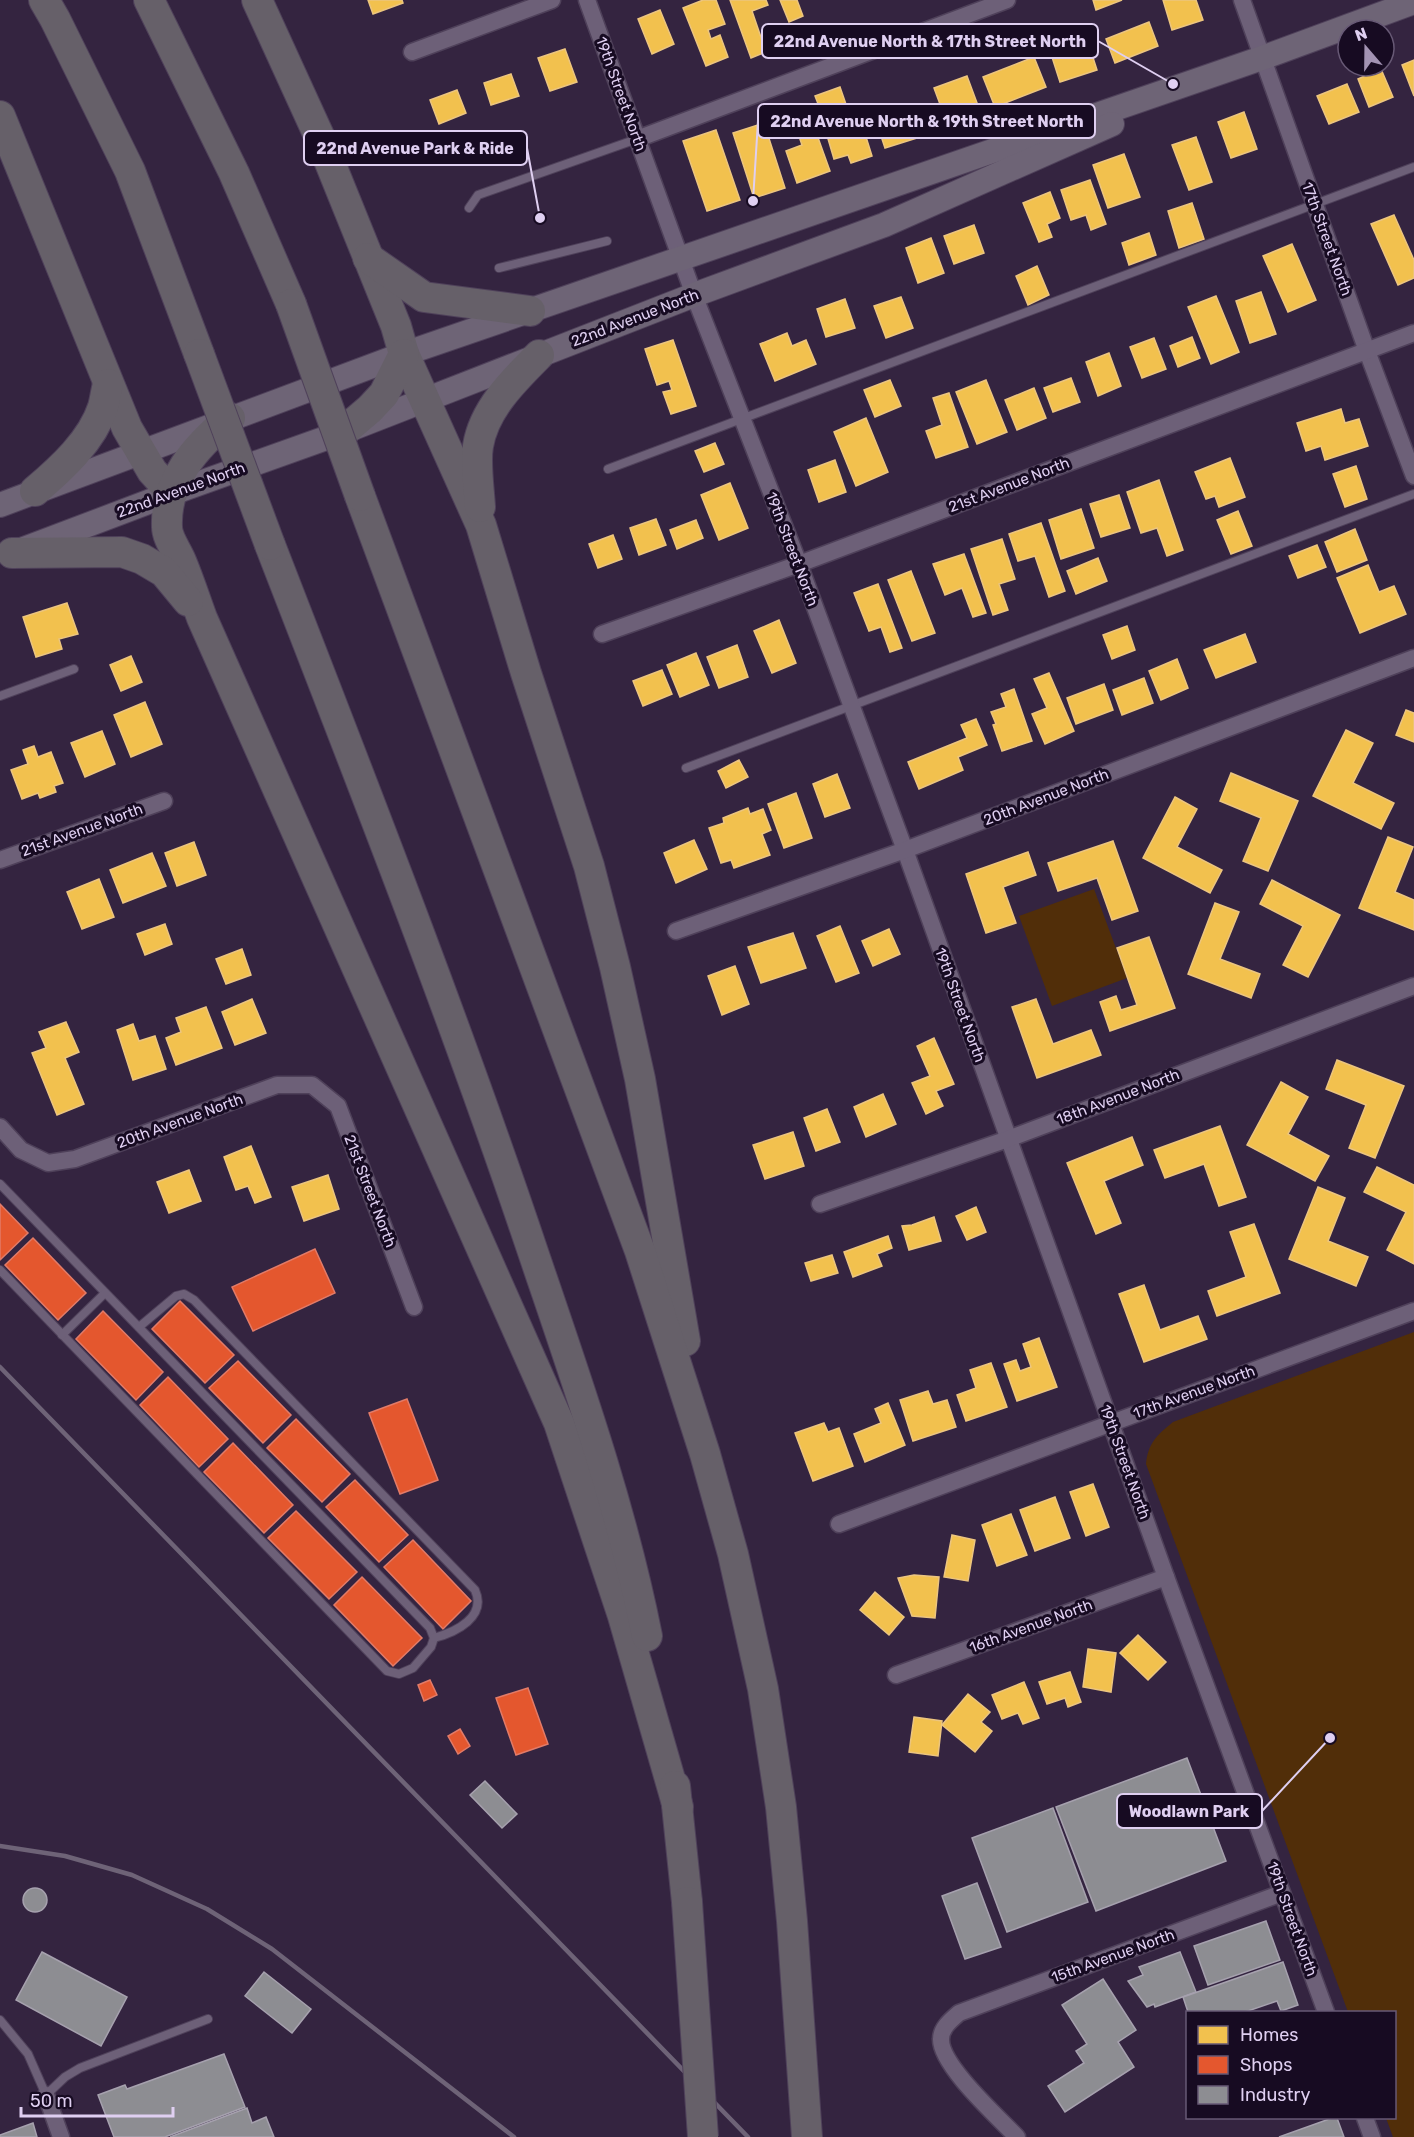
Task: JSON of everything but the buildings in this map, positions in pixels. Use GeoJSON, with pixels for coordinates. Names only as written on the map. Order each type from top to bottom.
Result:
{"type":"FeatureCollection","features":[{"type":"Feature","properties":{"kind":"highway"},"geometry":{"type":"LineString","coordinates":[[44,0],[130,171],[270,545],[392,858],[494,1139],[593,1432],[618,1515],[642,1609],[678,1807],[703,2137]]}},
{"type":"Feature","properties":{"kind":"highway"},"geometry":{"type":"LineString","coordinates":[[149,0],[234,173],[291,304],[640,1251],[705,1454],[733,1554],[763,1689],[780,1807],[792,1921],[807,2137]]}},
{"type":"Feature","properties":{"kind":"highway"},"geometry":{"type":"LineString","coordinates":[[257,0],[320,138],[396,326],[404,354],[481,525],[589,866],[640,1079],[705,1454]]}},
{"type":"Feature","properties":{"kind":"highway"},"geometry":{"type":"LineString","coordinates":[[0,116],[127,428],[153,471],[172,493]]}},
{"type":"Feature","properties":{"kind":"highway"},"geometry":{"type":"LineString","coordinates":[[368,258],[424,297],[530,311]]}},
{"type":"Feature","properties":{"kind":"highway"},"geometry":{"type":"LineString","coordinates":[[343,432],[384,394],[404,354]]}},
{"type":"Feature","properties":{"kind":"highway"},"geometry":{"type":"LineString","coordinates":[[481,525],[477,447],[487,418],[512,382],[539,355]]}},
{"type":"Feature","properties":{"kind":"highway"},"geometry":{"type":"LineString","coordinates":[[35,491],[58,472],[92,431],[103,407],[108,384]]}},
{"type":"Feature","properties":{"kind":"highway"},"geometry":{"type":"LineString","coordinates":[[230,418],[192,454],[179,475],[172,493],[166,529],[181,560],[202,618],[558,1423],[623,1616],[678,1807]]}},
{"type":"Feature","properties":{"kind":"highway"},"geometry":{"type":"LineString","coordinates":[[6,555],[122,552],[142,559],[164,572],[202,618]]}},
{"type":"Feature","properties":{"kind":"main road","name":"22nd Avenue North"},"geometry":{"type":"LineString","coordinates":[[0,505],[404,354],[1262,58],[1414,2]]}},
{"type":"Feature","properties":{"kind":"main road","name":"22nd Avenue North"},"geometry":{"type":"LineString","coordinates":[[6,555],[343,432],[694,295],[884,225],[1262,58]]}},
{"type":"Feature","properties":{"kind":"street"},"geometry":{"type":"LineString","coordinates":[[412,52],[552,0]]}},
{"type":"Feature","properties":{"kind":"street","name":"19th Street North"},"geometry":{"type":"LineString","coordinates":[[586,0],[694,295],[799,564],[905,850],[1166,1577],[1325,2011]]}},
{"type":"Feature","properties":{"kind":"street"},"geometry":{"type":"LineString","coordinates":[[637,139],[1007,0]]}},
{"type":"Feature","properties":{"kind":"street","name":"17th Street North"},"geometry":{"type":"LineString","coordinates":[[1242,0],[1414,476]]}},
{"type":"Feature","properties":{"kind":"street","name":"21st Avenue North"},"geometry":{"type":"LineString","coordinates":[[602,634],[799,564],[1414,333]]}},
{"type":"Feature","properties":{"kind":"street","name":"20th Avenue North"},"geometry":{"type":"LineString","coordinates":[[676,931],[905,850],[1414,658]]}},
{"type":"Feature","properties":{"kind":"street","name":"21st Avenue North"},"geometry":{"type":"LineString","coordinates":[[0,860],[164,801]]}},
{"type":"Feature","properties":{"kind":"street","name":"18th Avenue North"},"geometry":{"type":"LineString","coordinates":[[820,1204],[1008,1139],[1414,986]]}},
{"type":"Feature","properties":{"kind":"street","name":"20th Avenue North"},"geometry":{"type":"LineString","coordinates":[[0,1127],[21,1150],[48,1163],[75,1159],[277,1085],[312,1085]]}},
{"type":"Feature","properties":{"kind":"street","name":"21st Street North"},"geometry":{"type":"LineString","coordinates":[[312,1085],[338,1106],[414,1307]]}},
{"type":"Feature","properties":{"kind":"street","name":"17th Avenue North"},"geometry":{"type":"LineString","coordinates":[[839,1524],[1414,1311]]}},
{"type":"Feature","properties":{"kind":"street","name":"16th Avenue North"},"geometry":{"type":"LineString","coordinates":[[896,1675],[1166,1577]]}},
{"type":"Feature","properties":{"kind":"street","name":"15th Avenue North"},"geometry":{"type":"LineString","coordinates":[[1017,2137],[953,2069],[943,2053],[941,2038],[946,2024],[958,2013],[1282,1893]]}},
{"type":"Feature","properties":{"kind":"street"},"geometry":{"type":"LineString","coordinates":[[46,2095],[61,2137]]}},
{"type":"Feature","properties":{"kind":"street"},"geometry":{"type":"LineString","coordinates":[[1365,2119],[1372,2137]]}},
{"type":"Feature","properties":{"kind":"lane"},"geometry":{"type":"LineString","coordinates":[[469,208],[478,195],[637,139]]}},
{"type":"Feature","properties":{"kind":"lane"},"geometry":{"type":"LineString","coordinates":[[608,469],[1414,167]]}},
{"type":"Feature","properties":{"kind":"lane"},"geometry":{"type":"LineString","coordinates":[[499,268],[607,241]]}},
{"type":"Feature","properties":{"kind":"lane"},"geometry":{"type":"LineString","coordinates":[[686,768],[1414,494]]}},
{"type":"Feature","properties":{"kind":"lane"},"geometry":{"type":"LineString","coordinates":[[0,696],[74,669]]}},
{"type":"Feature","properties":{"kind":"lane"},"geometry":{"type":"LineString","coordinates":[[0,1184],[430,1628],[434,1638],[431,1647],[413,1668],[399,1674],[387,1671],[0,1270]]}},
{"type":"Feature","properties":{"kind":"lane"},"geometry":{"type":"LineString","coordinates":[[62,1335],[105,1293]]}},
{"type":"Feature","properties":{"kind":"lane"},"geometry":{"type":"LineString","coordinates":[[139,1328],[176,1296],[184,1294],[195,1300],[475,1590],[480,1600],[477,1610],[466,1623],[434,1638]]}},
{"type":"Feature","properties":{"kind":"lane"},"geometry":{"type":"LineString","coordinates":[[0,2020],[28,2054],[46,2095],[65,2077],[80,2068],[208,2019]]}},
{"type":"Feature","properties":{"kind":"shaded area"},"geometry":{"type":"Polygon","coordinates":[[[1094,889],[1127,978],[1052,1006],[1019,916],[1094,889]]]}},
{"type":"Feature","properties":{"kind":"shaded area"},"geometry":{"type":"Polygon","coordinates":[[[1414,1332],[1414,2137],[1393,2137],[1386,2119],[1396,2119],[1396,2011],[1348,2011],[1146,1464],[1154,1440],[1173,1422],[1414,1332]]]}},
{"type":"Feature","properties":{"kind":"railway"},"geometry":{"type":"LineString","coordinates":[[0,1367],[748,2137]]}},
{"type":"Feature","properties":{"kind":"railway"},"geometry":{"type":"LineString","coordinates":[[0,1846],[65,1856],[132,1875],[207,1909],[272,1949],[514,2137]]}},
{"type":"Feature","properties":{"kind":"place","name":"22nd Avenue North & 17th Street North"},"geometry":{"type":"Point","coordinates":[1173,84]}},
{"type":"Feature","properties":{"kind":"place","name":"22nd Avenue North & 19th Street North"},"geometry":{"type":"Point","coordinates":[753,201]}},
{"type":"Feature","properties":{"kind":"place","name":"22nd Avenue Park & Ride"},"geometry":{"type":"Point","coordinates":[540,218]}},
{"type":"Feature","properties":{"kind":"place","name":"Woodlawn Park"},"geometry":{"type":"Point","coordinates":[1330,1738]}}]}
